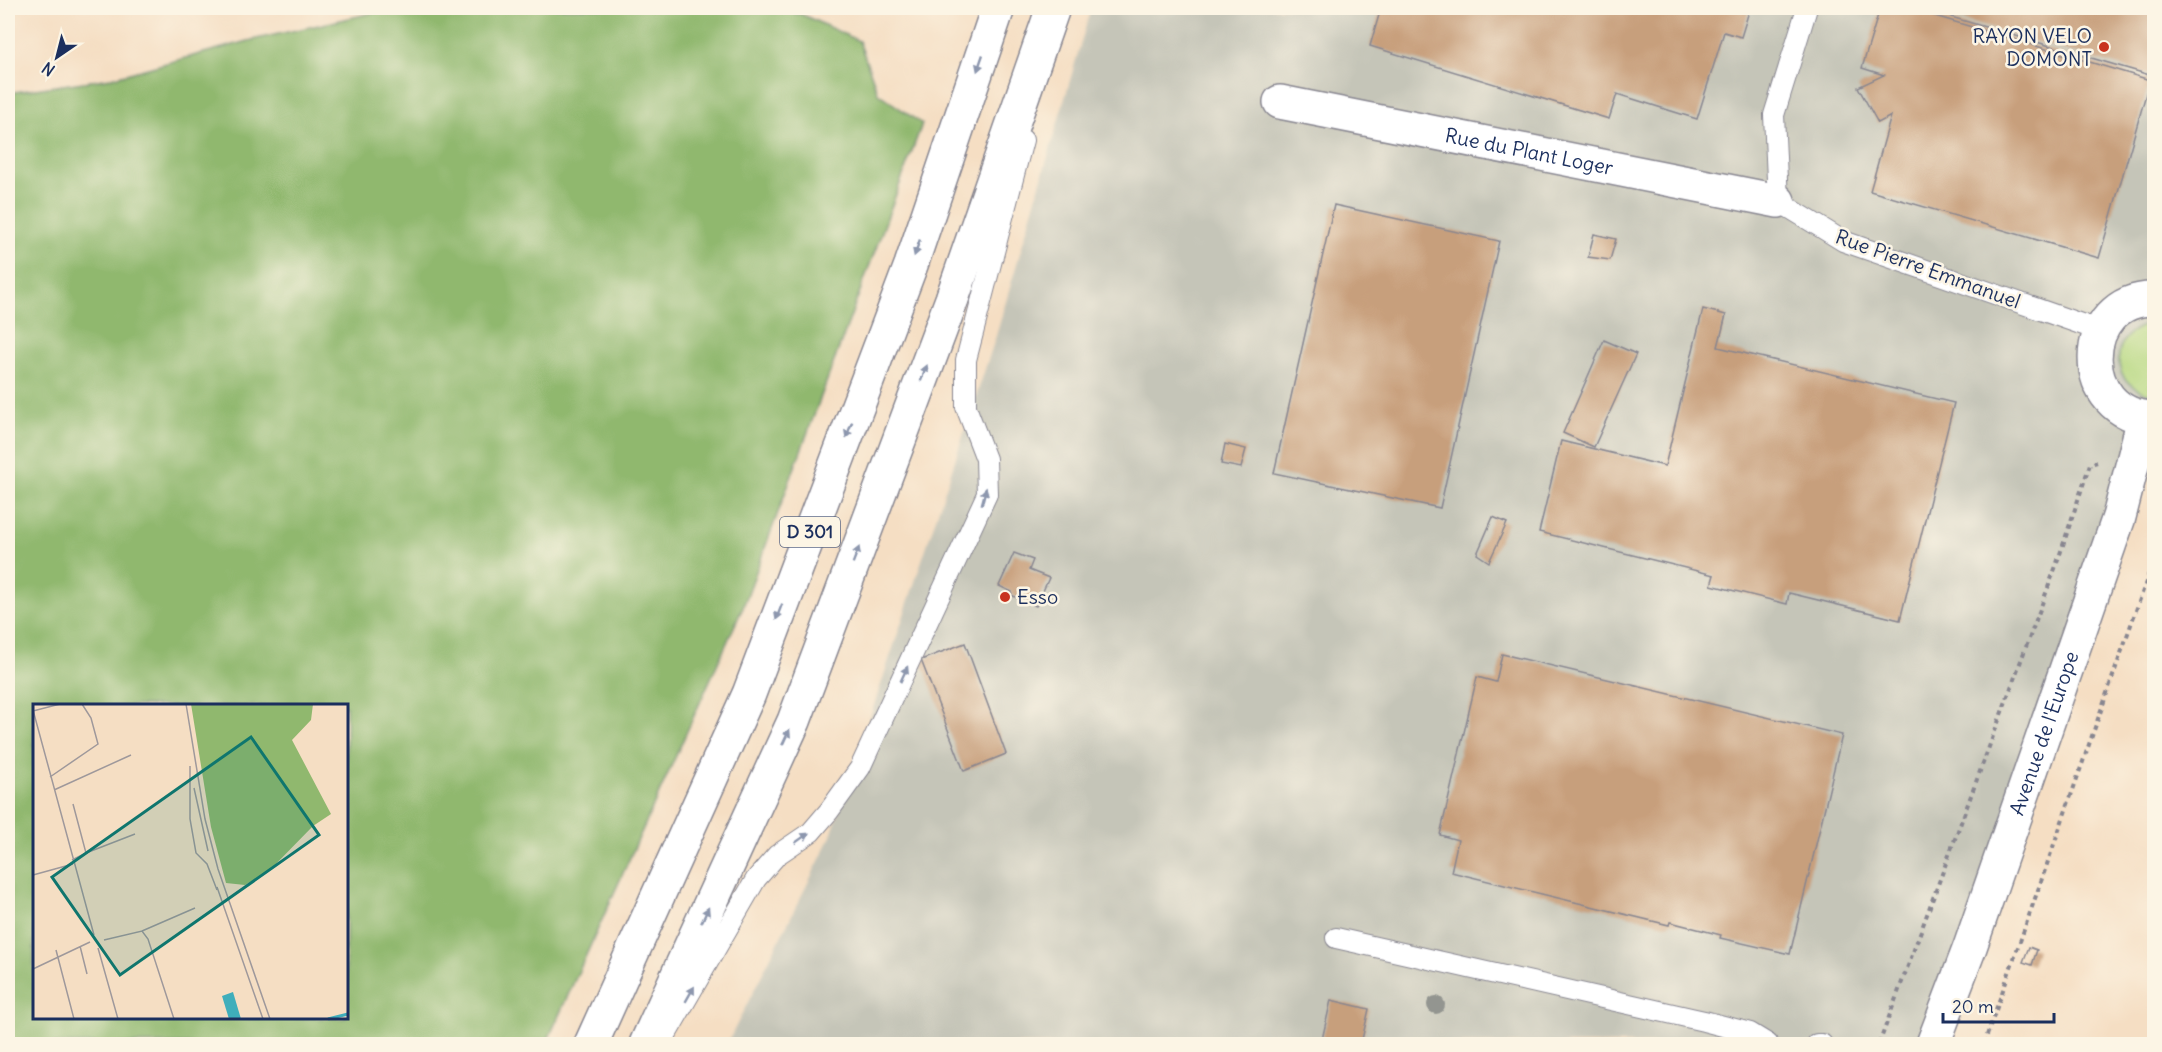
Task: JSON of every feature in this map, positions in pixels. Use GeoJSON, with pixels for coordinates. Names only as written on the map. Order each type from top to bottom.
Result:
{"type":"FeatureCollection","features":[{"type":"Feature","properties":{"kind":"main road","name":"D 301"},"geometry":{"type":"LineString","coordinates":[[591,1044],[748,694],[911,265],[998,8]]}},
{"type":"Feature","properties":{"kind":"main road","name":"D 301"},"geometry":{"type":"LineString","coordinates":[[646,1044],[794,721],[952,299],[1055,8]]}},
{"type":"Feature","properties":{"kind":"main road","name":"Rue du Plant Loger"},"geometry":{"type":"LineString","coordinates":[[1280,102],[1778,201]]}},
{"type":"Feature","properties":{"kind":"main road"},"geometry":{"type":"LineString","coordinates":[[2145,428],[2118,406],[2100,385],[2095,358],[2101,331],[2112,315],[2127,305],[2145,299],[2154,299]]}},
{"type":"Feature","properties":{"kind":"main road","name":"Avenue de l'Europe"},"geometry":{"type":"LineString","coordinates":[[1941,1042],[2119,517],[2145,428]]}},
{"type":"Feature","properties":{"kind":"lane"},"geometry":{"type":"LineString","coordinates":[[660,1044],[756,879],[777,855],[811,832],[860,768],[987,494],[986,459],[966,407],[966,360],[1055,8]]}},
{"type":"Feature","properties":{"kind":"lane"},"geometry":{"type":"LineString","coordinates":[[1778,201],[1773,115],[1807,8]]}},
{"type":"Feature","properties":{"kind":"lane","name":"Rue Pierre Emmanuel"},"geometry":{"type":"LineString","coordinates":[[1778,201],[1843,241],[2101,331]]}},
{"type":"Feature","properties":{"kind":"lane"},"geometry":{"type":"LineString","coordinates":[[1336,938],[1704,1021],[1750,1034],[1768,1044]]}},
{"type":"Feature","properties":{"kind":"lane"},"geometry":{"type":"LineString","coordinates":[[1817,1044],[1822,1044]]}},
{"type":"Feature","properties":{"kind":"path"},"geometry":{"type":"LineString","coordinates":[[1880,1044],[2056,566],[2090,464],[2145,428]]}},
{"type":"Feature","properties":{"kind":"path"},"geometry":{"type":"LineString","coordinates":[[1984,1044],[2154,559]]}},
{"type":"Feature","properties":{"kind":"shaded area"},"geometry":{"type":"Polygon","coordinates":[[[1091,8],[2154,8],[2154,413],[1930,1044],[727,1044],[830,839],[996,336],[1091,8]]]}},
{"type":"Feature","properties":{"kind":"green space"},"geometry":{"type":"Polygon","coordinates":[[[394,8],[730,8],[801,14],[859,41],[878,93],[922,124],[743,607],[546,1044],[8,1044],[8,93],[111,78],[252,40],[394,8]]]}},
{"type":"Feature","properties":{"kind":"green space"},"geometry":{"type":"Polygon","coordinates":[[[2154,324],[2154,394],[2139,390],[2128,382],[2121,371],[2119,359],[2121,346],[2128,336],[2139,328],[2154,324]]]}},
{"type":"Feature","properties":{"kind":"building"},"geometry":{"type":"Polygon","coordinates":[[[1381,8],[1750,8],[1741,37],[1724,32],[1697,119],[1617,94],[1609,119],[1370,46],[1381,8]]]}},
{"type":"Feature","properties":{"kind":"building"},"geometry":{"type":"Polygon","coordinates":[[[1880,8],[1908,8],[2150,80],[2099,258],[1870,191],[1891,116],[1878,123],[1858,87],[1884,75],[1862,68],[1880,8]]]}},
{"type":"Feature","properties":{"kind":"building","name":"RAYON VELO DOMONT"},"geometry":{"type":"Polygon","coordinates":[[[1953,8],[2154,8],[2153,76],[1951,17],[1953,8]]]}},
{"type":"Feature","properties":{"kind":"building"},"geometry":{"type":"Polygon","coordinates":[[[1334,205],[1499,241],[1440,508],[1274,473],[1334,205]]]}},
{"type":"Feature","properties":{"kind":"building"},"geometry":{"type":"Polygon","coordinates":[[[1594,234],[1616,239],[1610,260],[1588,257],[1594,234]]]}},
{"type":"Feature","properties":{"kind":"building"},"geometry":{"type":"Polygon","coordinates":[[[1703,309],[1726,315],[1718,347],[1954,403],[1900,620],[1789,593],[1787,604],[1711,585],[1714,575],[1539,532],[1561,441],[1665,466],[1703,309]]]}},
{"type":"Feature","properties":{"kind":"building"},"geometry":{"type":"Polygon","coordinates":[[[1604,340],[1636,354],[1594,447],[1563,433],[1604,340]]]}},
{"type":"Feature","properties":{"kind":"building"},"geometry":{"type":"Polygon","coordinates":[[[1225,444],[1246,449],[1241,468],[1221,464],[1225,444]]]}},
{"type":"Feature","properties":{"kind":"building"},"geometry":{"type":"Polygon","coordinates":[[[1493,517],[1507,523],[1489,562],[1477,554],[1493,517]]]}},
{"type":"Feature","properties":{"kind":"building"},"geometry":{"type":"Polygon","coordinates":[[[1014,553],[1033,560],[1029,570],[1049,578],[1036,606],[1011,595],[1012,592],[999,586],[1014,553]]]}},
{"type":"Feature","properties":{"kind":"building"},"geometry":{"type":"Polygon","coordinates":[[[965,643],[1006,754],[964,771],[921,660],[965,643]]]}},
{"type":"Feature","properties":{"kind":"building"},"geometry":{"type":"Polygon","coordinates":[[[1502,654],[1842,735],[1790,954],[1720,938],[1721,935],[1670,922],[1669,925],[1451,872],[1458,840],[1440,835],[1477,677],[1496,682],[1502,654]]]}},
{"type":"Feature","properties":{"kind":"building"},"geometry":{"type":"Polygon","coordinates":[[[2029,947],[2037,950],[2032,965],[2023,962],[2029,947]]]}},
{"type":"Feature","properties":{"kind":"building"},"geometry":{"type":"Polygon","coordinates":[[[1331,1000],[1369,1009],[1361,1044],[1321,1044],[1331,1000]]]}},
{"type":"Feature","properties":{"kind":"place","name":"RAYON VELO DOMONT"},"geometry":{"type":"Point","coordinates":[2104,47]}},
{"type":"Feature","properties":{"kind":"place","name":"Esso"},"geometry":{"type":"Point","coordinates":[1005,597]}}]}
